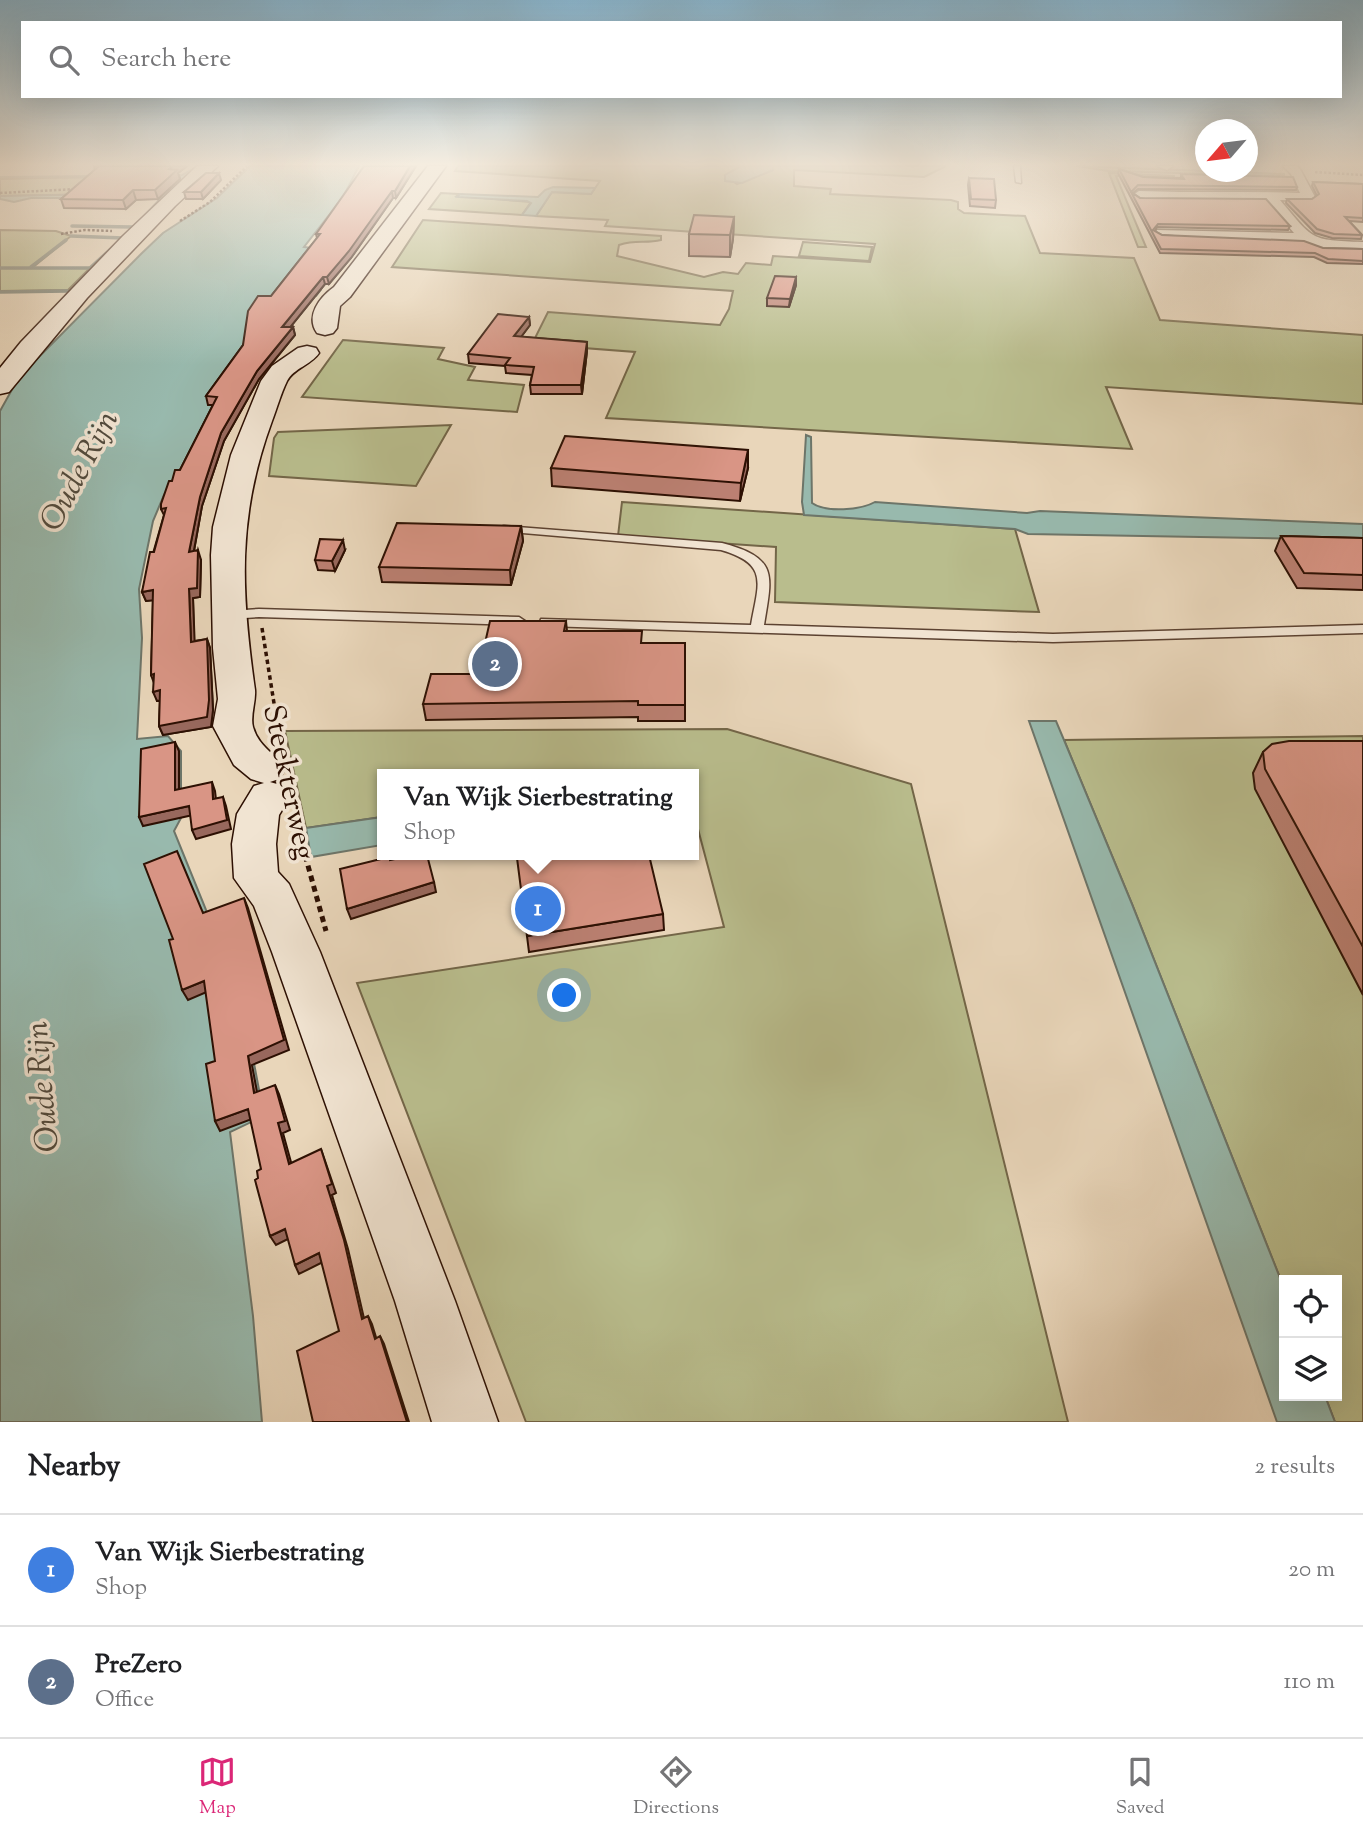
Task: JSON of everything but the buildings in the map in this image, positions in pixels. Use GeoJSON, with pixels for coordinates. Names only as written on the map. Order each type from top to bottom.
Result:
{"type":"FeatureCollection","features":[{"type":"Feature","properties":{"kind":"main road"},"geometry":{"type":"LineString","coordinates":[[0,386],[44,330],[138,232]]}},
{"type":"Feature","properties":{"kind":"main road","name":"Steekterweg"},"geometry":{"type":"LineString","coordinates":[[387,232],[342,292],[340,310],[307,353],[299,368],[272,386],[245,455],[229,527],[245,614],[231,648],[237,699],[233,726],[248,755],[277,783],[258,814],[254,844],[256,878],[272,897],[296,952],[411,1262],[465,1422]]}},
{"type":"Feature","properties":{"kind":"street"},"geometry":{"type":"LineString","coordinates":[[1300,232],[1305,238]]}},
{"type":"Feature","properties":{"kind":"street"},"geometry":{"type":"LineString","coordinates":[[1163,233],[1305,238],[1322,245],[1363,246]]}},
{"type":"Feature","properties":{"kind":"lane"},"geometry":{"type":"LineString","coordinates":[[489,528],[743,551],[757,561],[764,571],[757,629]]}},
{"type":"Feature","properties":{"kind":"lane"},"geometry":{"type":"LineString","coordinates":[[245,614],[1053,638],[1363,629]]}},
{"type":"Feature","properties":{"kind":"path"},"geometry":{"type":"LineString","coordinates":[[61,234],[71,232]]}},
{"type":"Feature","properties":{"kind":"path","name":"Steekterweg"},"geometry":{"type":"LineString","coordinates":[[245,614],[277,783],[328,940]]}},
{"type":"Feature","properties":{"kind":"green space"},"geometry":{"type":"Polygon","coordinates":[[[0,232],[60,232],[71,236],[32,268],[90,268],[68,290],[0,291],[0,232]]]}},
{"type":"Feature","properties":{"kind":"green space"},"geometry":{"type":"Polygon","coordinates":[[[415,232],[607,232],[661,236],[661,240],[619,245],[617,256],[704,277],[723,272],[738,274],[746,263],[771,265],[773,256],[870,262],[875,244],[700,232],[1032,232],[1040,253],[1134,258],[1160,320],[1363,335],[1363,404],[1106,387],[1132,449],[606,418],[635,352],[532,344],[548,312],[720,325],[729,309],[733,291],[392,267],[415,232]]]}},
{"type":"Feature","properties":{"kind":"green space"},"geometry":{"type":"Polygon","coordinates":[[[1132,232],[1140,232],[1146,247],[1138,247],[1132,232]]]}},
{"type":"Feature","properties":{"kind":"green space"},"geometry":{"type":"Polygon","coordinates":[[[803,242],[872,247],[869,261],[799,256],[803,242]]]}},
{"type":"Feature","properties":{"kind":"green space"},"geometry":{"type":"Polygon","coordinates":[[[343,340],[444,348],[438,359],[475,367],[468,380],[524,385],[517,412],[302,397],[343,340]]]}},
{"type":"Feature","properties":{"kind":"green space"},"geometry":{"type":"Polygon","coordinates":[[[451,425],[416,486],[269,476],[274,438],[278,432],[451,425]]]}},
{"type":"Feature","properties":{"kind":"green space"},"geometry":{"type":"Polygon","coordinates":[[[622,502],[1015,529],[1039,612],[775,602],[776,547],[618,536],[622,502]]]}},
{"type":"Feature","properties":{"kind":"green space"},"geometry":{"type":"Polygon","coordinates":[[[727,729],[911,784],[1068,1422],[526,1422],[357,983],[724,927],[699,833],[699,769],[377,769],[377,818],[306,828],[285,731],[727,729]]]}},
{"type":"Feature","properties":{"kind":"green space"},"geometry":{"type":"Polygon","coordinates":[[[1363,736],[1363,1422],[1335,1422],[1327,1401],[1342,1401],[1342,1275],[1279,1275],[1064,740],[1363,736]]]}},
{"type":"Feature","properties":{"kind":"water","name":"Oude Rijn"},"geometry":{"type":"Polygon","coordinates":[[[315,232],[304,247],[312,248],[282,289],[320,291],[316,296],[285,296],[164,495],[153,521],[139,589],[142,638],[137,739],[168,736],[181,751],[181,818],[174,831],[206,910],[222,932],[238,979],[264,1116],[230,1132],[253,1316],[262,1422],[0,1422],[0,411],[19,377],[163,233],[315,232]]]}},
{"type":"Feature","properties":{"kind":"water"},"geometry":{"type":"Polygon","coordinates":[[[806,435],[811,437],[812,503],[826,508],[853,508],[875,502],[1027,513],[1040,511],[1363,524],[1363,540],[1028,534],[1015,529],[804,515],[802,502],[806,435]]]}},
{"type":"Feature","properties":{"kind":"water"},"geometry":{"type":"Polygon","coordinates":[[[1029,721],[1056,721],[1132,904],[1279,1275],[1279,1401],[1327,1401],[1335,1422],[1277,1422],[1029,721]]]}},
{"type":"Feature","properties":{"kind":"water"},"geometry":{"type":"Polygon","coordinates":[[[377,818],[377,846],[311,857],[306,828],[377,818]]]}},
{"type":"Feature","properties":{"kind":"waterway"},"geometry":{"type":"LineString","coordinates":[[0,268],[90,268],[123,238],[71,236]]}},
{"type":"Feature","properties":{"kind":"waterway"},"geometry":{"type":"LineString","coordinates":[[31,267],[66,240]]}},
{"type":"Feature","properties":{"kind":"waterway"},"geometry":{"type":"LineString","coordinates":[[0,292],[67,291]]}},
{"type":"Feature","properties":{"kind":"place","name":"PreZero"},"geometry":{"type":"Point","coordinates":[495,664]}},
{"type":"Feature","properties":{"kind":"place","name":"Van Wijk Sierbestrating"},"geometry":{"type":"Point","coordinates":[538,909]}}]}
